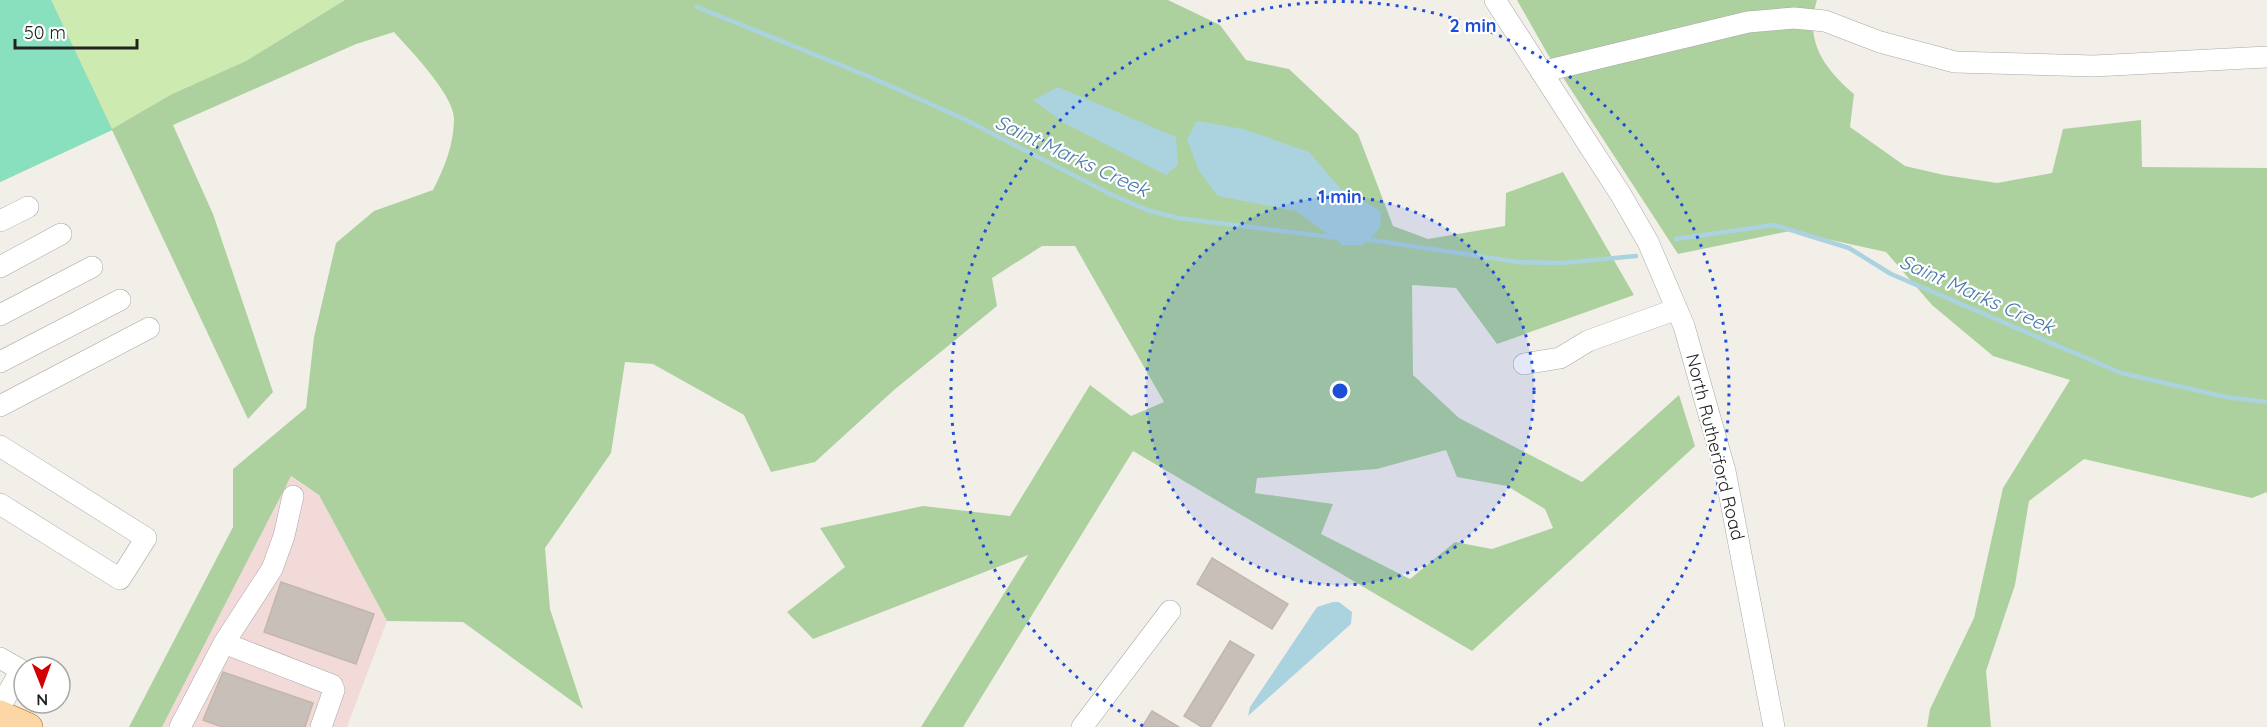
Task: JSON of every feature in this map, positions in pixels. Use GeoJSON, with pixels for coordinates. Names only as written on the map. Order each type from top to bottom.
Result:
{"type":"FeatureCollection","features":[{"type":"Feature","properties":{"kind":"main road"},"geometry":{"type":"LineString","coordinates":[[0,714],[29,727]]}},
{"type":"Feature","properties":{"kind":"street","name":"North Rutherford Road"},"geometry":{"type":"LineString","coordinates":[[1495,0],[1648,242],[1677,309],[1697,365],[1725,471],[1774,727]]}},
{"type":"Feature","properties":{"kind":"street"},"geometry":{"type":"LineString","coordinates":[[1542,72],[1748,22],[1794,18],[1825,21],[1880,42],[1954,62],[2094,66],[2267,57]]}},
{"type":"Feature","properties":{"kind":"street"},"geometry":{"type":"LineString","coordinates":[[0,221],[28,207]]}},
{"type":"Feature","properties":{"kind":"street"},"geometry":{"type":"LineString","coordinates":[[0,267],[61,234]]}},
{"type":"Feature","properties":{"kind":"street"},"geometry":{"type":"LineString","coordinates":[[0,315],[92,267]]}},
{"type":"Feature","properties":{"kind":"street"},"geometry":{"type":"LineString","coordinates":[[0,362],[120,300]]}},
{"type":"Feature","properties":{"kind":"street"},"geometry":{"type":"LineString","coordinates":[[1524,364],[1560,358],[1588,341],[1677,309]]}},
{"type":"Feature","properties":{"kind":"street"},"geometry":{"type":"LineString","coordinates":[[0,406],[149,327]]}},
{"type":"Feature","properties":{"kind":"street"},"geometry":{"type":"LineString","coordinates":[[0,446],[146,538],[120,579],[0,504]]}},
{"type":"Feature","properties":{"kind":"street"},"geometry":{"type":"LineString","coordinates":[[180,727],[224,643],[272,569],[284,537],[293,496]]}},
{"type":"Feature","properties":{"kind":"street"},"geometry":{"type":"LineString","coordinates":[[1082,727],[1170,611]]}},
{"type":"Feature","properties":{"kind":"street"},"geometry":{"type":"LineString","coordinates":[[224,643],[332,685],[334,690],[321,727]]}},
{"type":"Feature","properties":{"kind":"street"},"geometry":{"type":"LineString","coordinates":[[0,658],[21,670],[0,707]]}},
{"type":"Feature","properties":{"kind":"shaded area"},"geometry":{"type":"Polygon","coordinates":[[[290,476],[319,495],[387,621],[347,727],[162,727],[290,476]]]}},
{"type":"Feature","properties":{"kind":"green space"},"geometry":{"type":"Polygon","coordinates":[[[0,0],[51,0],[112,129],[172,94],[246,61],[345,0],[1168,0],[1220,25],[1246,60],[1289,69],[1358,134],[1393,226],[1428,239],[1505,226],[1506,193],[1563,172],[1634,295],[1497,344],[1456,288],[1412,285],[1413,375],[1459,418],[1582,482],[1679,395],[1695,446],[1472,651],[1133,451],[963,727],[921,727],[1028,555],[813,639],[787,612],[845,567],[820,528],[923,506],[1010,516],[1090,385],[1131,416],[1164,402],[1075,246],[1042,246],[992,278],[997,306],[894,390],[815,462],[771,472],[744,415],[653,364],[625,362],[611,453],[545,548],[550,609],[583,709],[463,622],[387,621],[319,495],[291,476],[162,727],[129,727],[233,527],[233,469],[306,408],[314,337],[336,243],[374,211],[433,190],[450,147],[454,128],[452,109],[430,73],[394,32],[356,44],[173,125],[213,214],[273,392],[248,419],[112,130],[0,182],[0,0]],[[1446,450],[1377,469],[1257,478],[1255,493],[1333,504],[1321,534],[1410,579],[1455,542],[1492,549],[1553,528],[1545,509],[1507,486],[1457,477],[1446,450]]]}},
{"type":"Feature","properties":{"kind":"green space"},"geometry":{"type":"Polygon","coordinates":[[[0,0],[51,0],[112,130],[0,182],[0,0]]]}},
{"type":"Feature","properties":{"kind":"green space"},"geometry":{"type":"Polygon","coordinates":[[[51,0],[345,0],[246,61],[172,94],[112,130],[51,0]]]}},
{"type":"Feature","properties":{"kind":"green space"},"geometry":{"type":"Polygon","coordinates":[[[1517,0],[1817,0],[1813,28],[1815,41],[1826,64],[1854,94],[1850,127],[1905,166],[1944,175],[1997,183],[2052,173],[2063,129],[2141,120],[2142,167],[2267,168],[2267,492],[2252,498],[2084,459],[2029,501],[2015,585],[1986,671],[1991,727],[1927,727],[1930,709],[1974,618],[2003,488],[2070,380],[1993,356],[1932,305],[1886,252],[1790,231],[1678,254],[1547,53],[1517,0]]]}},
{"type":"Feature","properties":{"kind":"water"},"geometry":{"type":"Polygon","coordinates":[[[1058,87],[1176,137],[1178,165],[1166,175],[1064,123],[1033,100],[1058,87]]]}},
{"type":"Feature","properties":{"kind":"water"},"geometry":{"type":"Polygon","coordinates":[[[1197,121],[1243,129],[1309,152],[1341,189],[1381,211],[1380,228],[1363,245],[1343,245],[1296,211],[1218,196],[1199,171],[1187,139],[1197,121]]]}},
{"type":"Feature","properties":{"kind":"water"},"geometry":{"type":"Polygon","coordinates":[[[1339,602],[1352,612],[1351,624],[1248,716],[1250,707],[1317,607],[1339,602]]]}},
{"type":"Feature","properties":{"kind":"building"},"geometry":{"type":"Polygon","coordinates":[[[1212,558],[1288,604],[1272,629],[1197,584],[1212,558]]]}},
{"type":"Feature","properties":{"kind":"building"},"geometry":{"type":"Polygon","coordinates":[[[281,582],[374,614],[356,664],[264,632],[281,582]]]}},
{"type":"Feature","properties":{"kind":"building"},"geometry":{"type":"Polygon","coordinates":[[[1230,641],[1254,655],[1210,727],[1202,727],[1184,716],[1230,641]]]}},
{"type":"Feature","properties":{"kind":"building"},"geometry":{"type":"Polygon","coordinates":[[[223,672],[313,703],[305,727],[222,727],[203,720],[223,672]]]}},
{"type":"Feature","properties":{"kind":"building"},"geometry":{"type":"Polygon","coordinates":[[[1152,711],[1179,727],[1142,727],[1152,711]]]}},
{"type":"Feature","properties":{"kind":"waterway","name":"Saint Marks Creek"},"geometry":{"type":"LineString","coordinates":[[697,7],[870,77],[964,119],[1112,195],[1147,210],[1178,218],[1338,238]]}},
{"type":"Feature","properties":{"kind":"waterway","name":"Saint Marks Creek"},"geometry":{"type":"LineString","coordinates":[[1676,239],[1774,225],[1849,248],[1891,274],[2121,373],[2226,397],[2267,402]]}},
{"type":"Feature","properties":{"kind":"waterway","name":"Saint Marks Creek"},"geometry":{"type":"LineString","coordinates":[[1365,239],[1518,262],[1562,263],[1636,256]]}}]}
